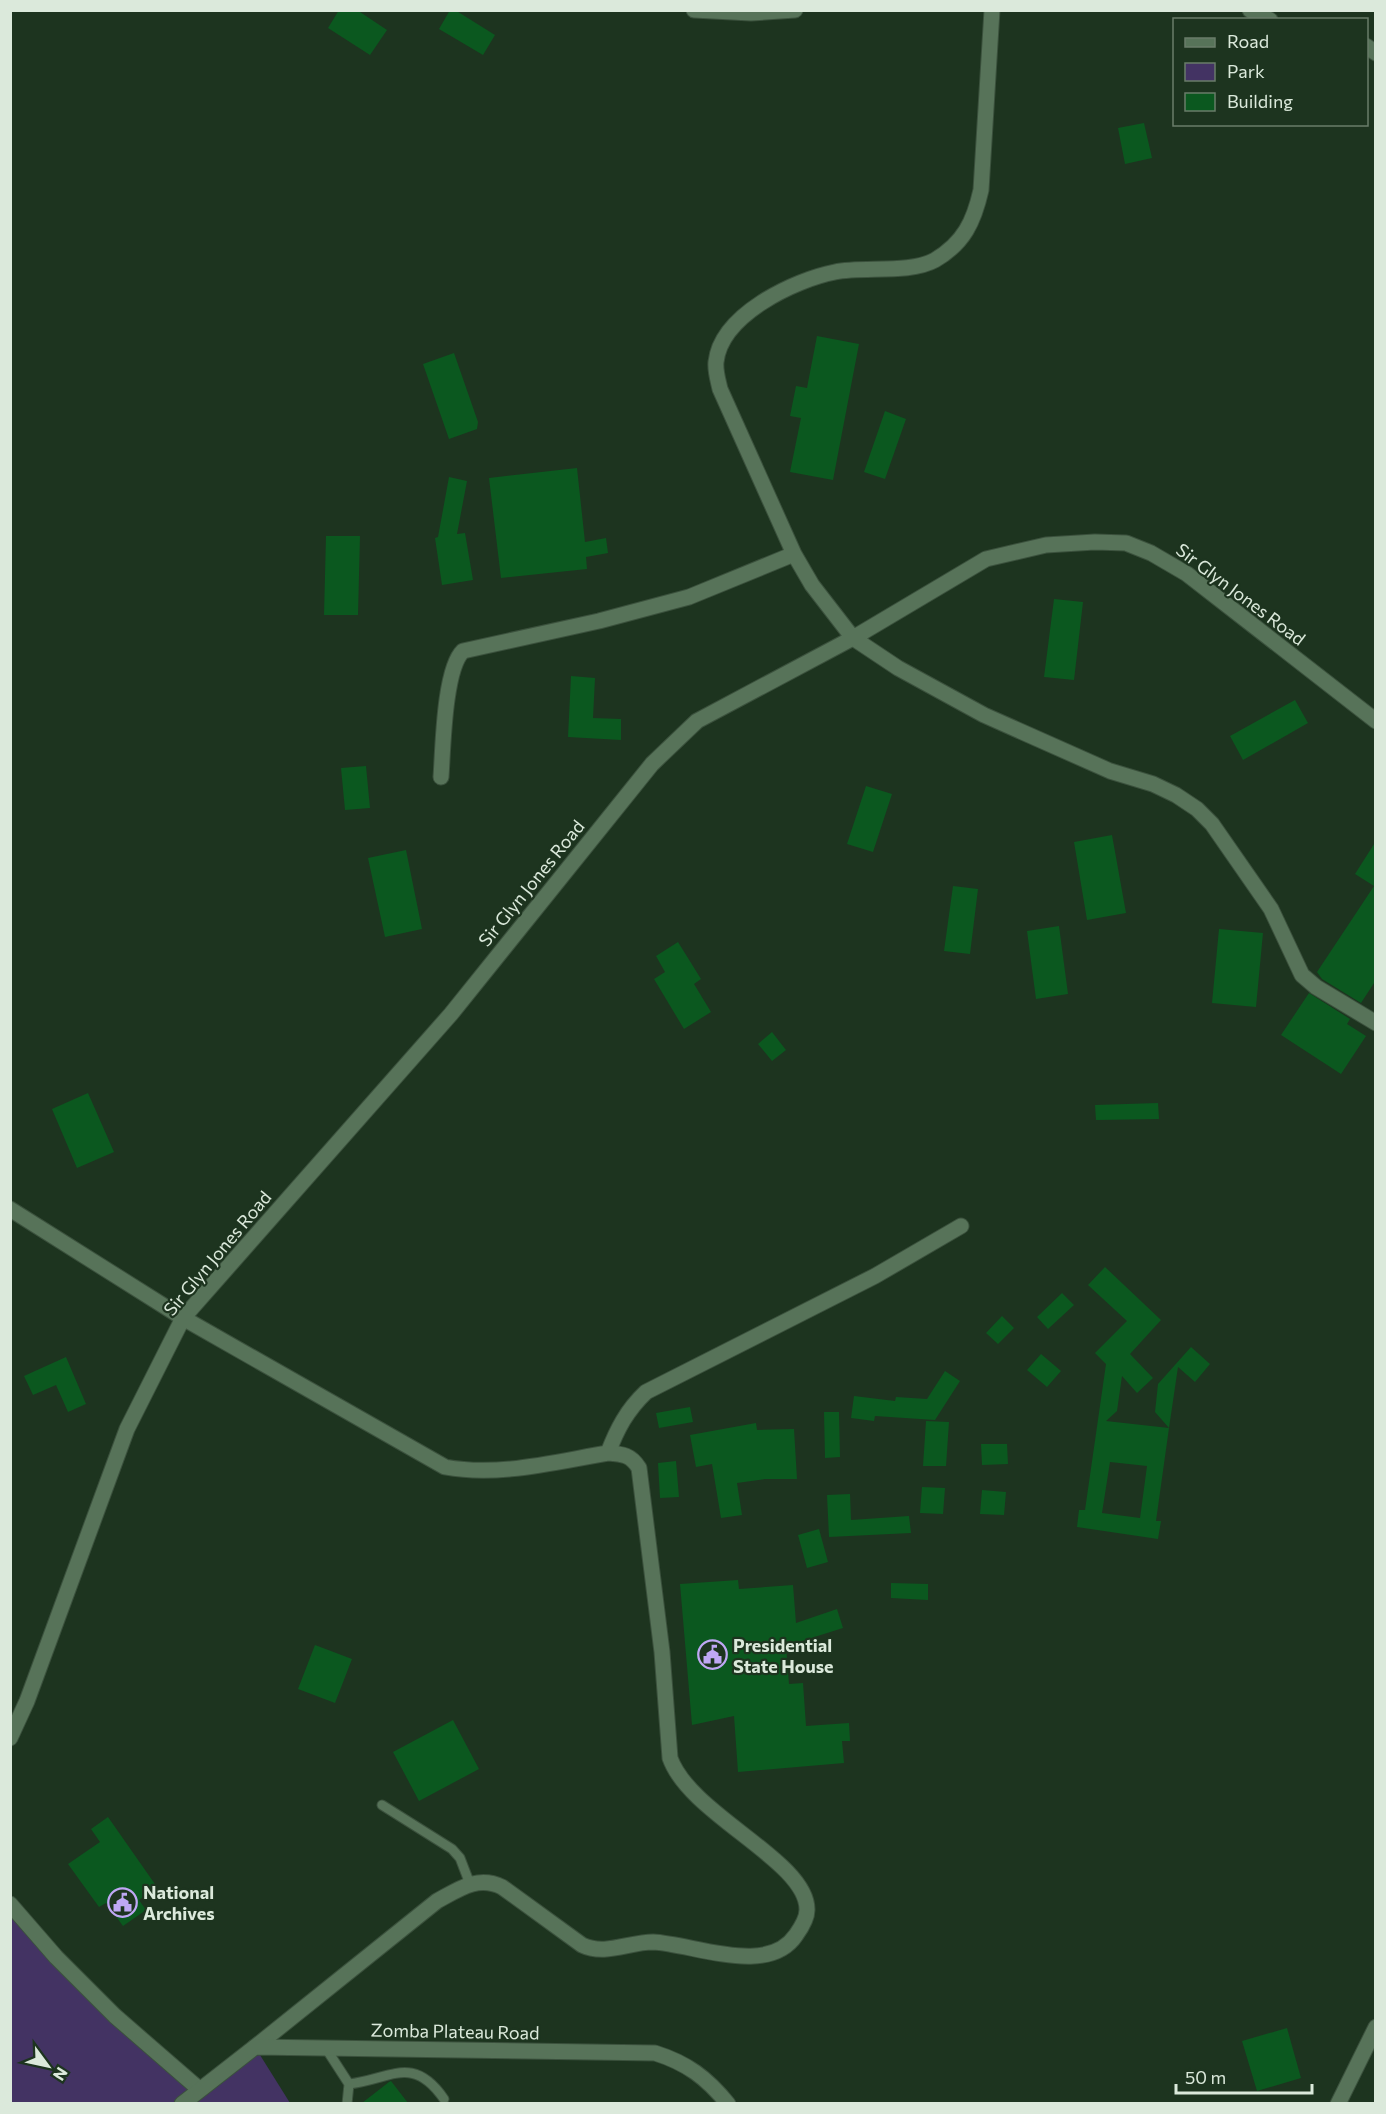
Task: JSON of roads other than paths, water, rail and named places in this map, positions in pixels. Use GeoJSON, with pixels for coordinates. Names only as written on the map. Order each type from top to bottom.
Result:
{"type":"FeatureCollection","features":[{"type":"Feature","properties":{"kind":"street"},"geometry":{"type":"LineString","coordinates":[[694,10],[751,13],[795,10]]}},
{"type":"Feature","properties":{"kind":"street"},"geometry":{"type":"LineString","coordinates":[[992,10],[981,190],[976,214],[969,229],[956,246],[933,261],[835,272],[780,291],[751,309],[723,344],[716,360],[720,389],[794,554],[817,592],[853,638],[898,668],[984,715],[1110,771],[1153,784],[1197,809],[1212,824],[1271,909],[1302,975],[1316,987],[1376,1023]]}},
{"type":"Feature","properties":{"kind":"street"},"geometry":{"type":"LineString","coordinates":[[1250,10],[1266,18]]}},
{"type":"Feature","properties":{"kind":"street","name":"Sir Glyn Jones Road"},"geometry":{"type":"LineString","coordinates":[[10,1738],[27,1701],[127,1429],[183,1318],[451,1014],[651,764],[673,741],[720,707],[853,638],[986,559],[1046,545],[1126,543],[1151,553],[1187,574],[1376,721]]}},
{"type":"Feature","properties":{"kind":"street"},"geometry":{"type":"LineString","coordinates":[[441,777],[446,714],[454,664],[463,651],[599,621],[689,597],[794,554]]}},
{"type":"Feature","properties":{"kind":"street"},"geometry":{"type":"LineString","coordinates":[[10,1209],[183,1318],[445,1467],[495,1472],[608,1453],[625,1455],[633,1460],[639,1468],[662,1652],[670,1758],[674,1770],[704,1805],[800,1884],[805,1896],[807,1912],[791,1941],[772,1953],[751,1957],[657,1942],[592,1950],[502,1887],[492,1882],[470,1884],[437,1901],[255,2048],[182,2103]]}},
{"type":"Feature","properties":{"kind":"street"},"geometry":{"type":"LineString","coordinates":[[608,1453],[618,1426],[646,1392],[875,1276],[961,1226]]}},
{"type":"Feature","properties":{"kind":"street"},"geometry":{"type":"LineString","coordinates":[[10,1904],[56,1957],[115,2016],[199,2089]]}},
{"type":"Feature","properties":{"kind":"street"},"geometry":{"type":"LineString","coordinates":[[1338,2103],[1376,2027]]}},
{"type":"Feature","properties":{"kind":"street","name":"Zomba Plateau Road"},"geometry":{"type":"LineString","coordinates":[[255,2048],[655,2053],[692,2068],[710,2081],[728,2103]]}},
{"type":"Feature","properties":{"kind":"lane"},"geometry":{"type":"LineString","coordinates":[[382,1805],[452,1849],[460,1858],[470,1884]]}},
{"type":"Feature","properties":{"kind":"lane"},"geometry":{"type":"LineString","coordinates":[[327,2050],[349,2084],[347,2103]]}},
{"type":"Feature","properties":{"kind":"lane"},"geometry":{"type":"LineString","coordinates":[[349,2084],[364,2082],[387,2073],[412,2073],[432,2080],[444,2099]]}},
{"type":"Feature","properties":{"kind":"place","name":"Presidential State House"},"geometry":{"type":"Point","coordinates":[712,1655]}},
{"type":"Feature","properties":{"kind":"place","name":"National Archives"},"geometry":{"type":"Point","coordinates":[122,1902]}}]}
